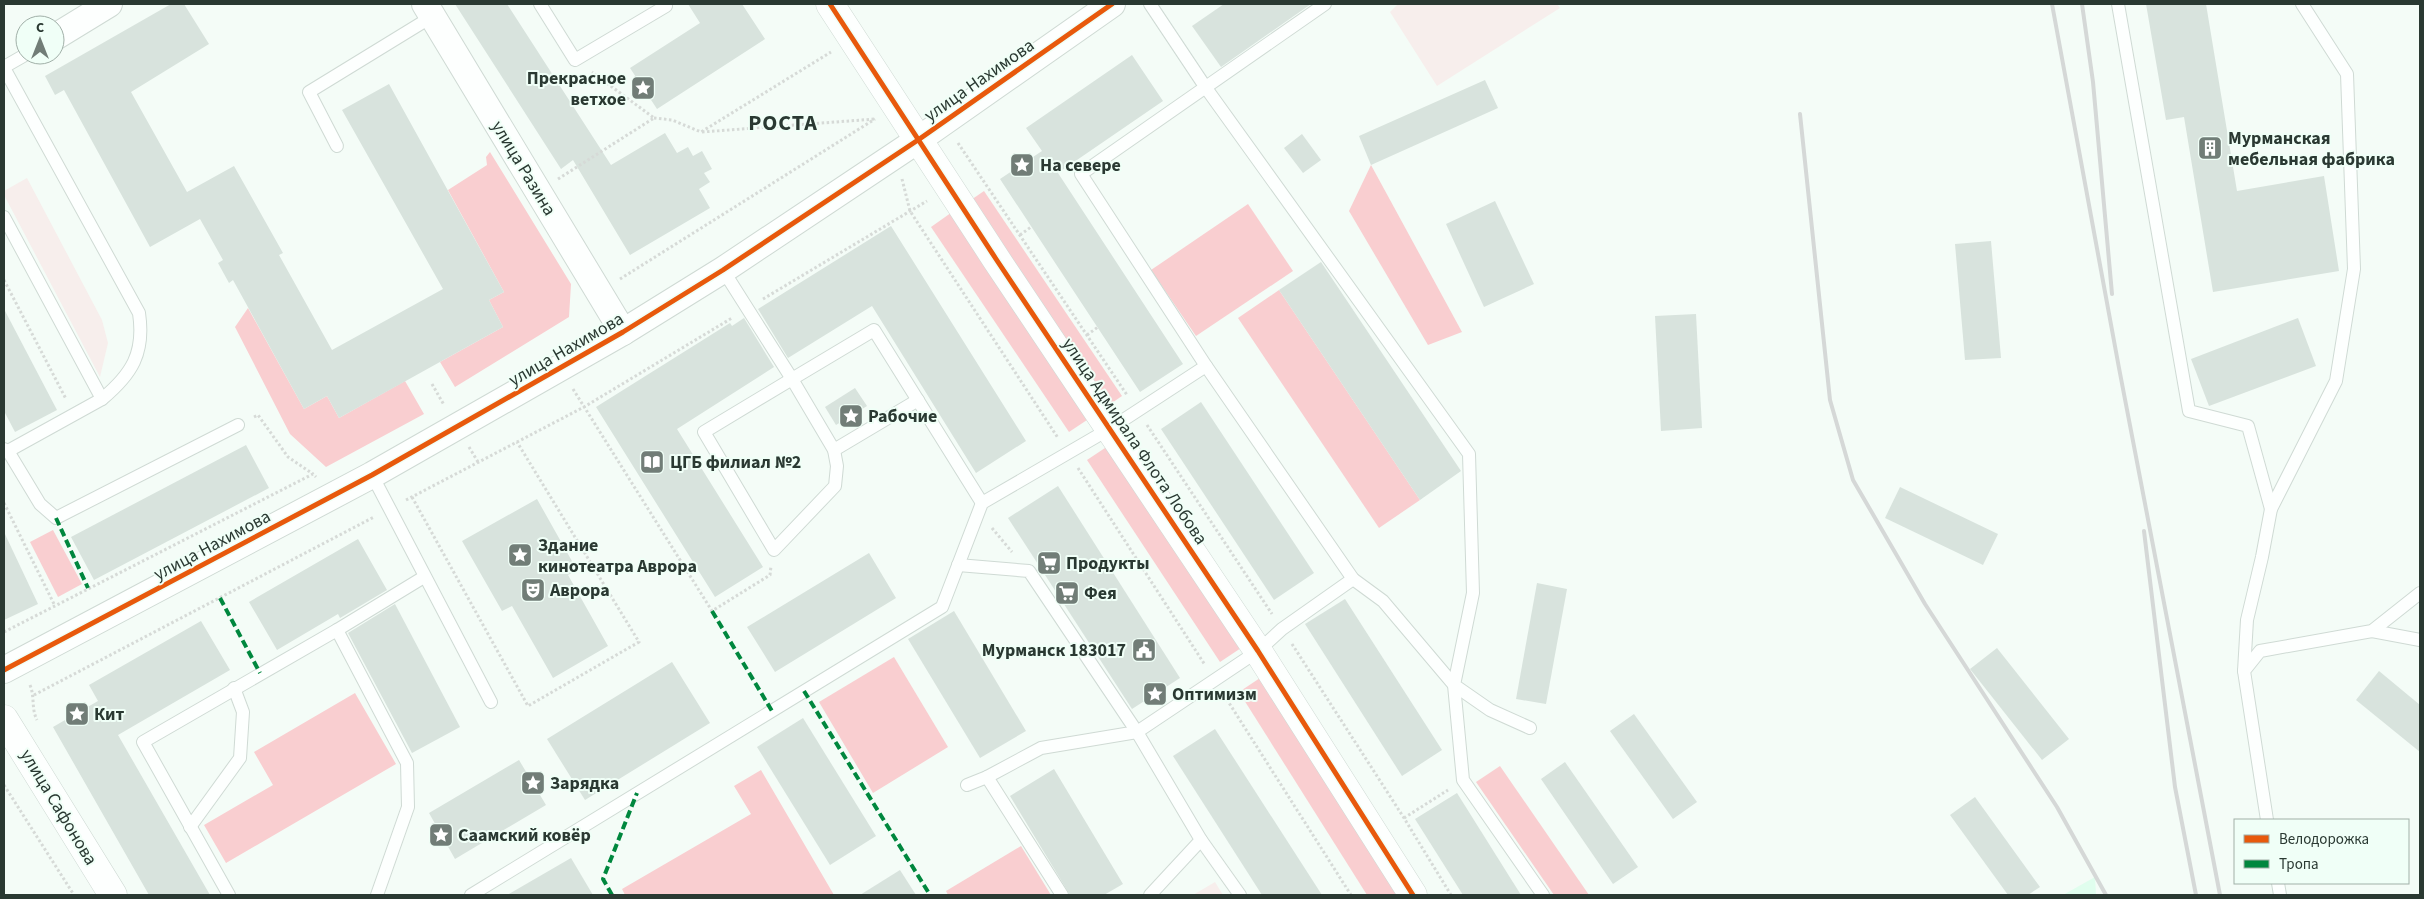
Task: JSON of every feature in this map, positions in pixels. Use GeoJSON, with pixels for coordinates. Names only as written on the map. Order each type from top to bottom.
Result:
{"type":"FeatureCollection","features":[{"type":"Feature","properties":{"kind":"street"},"geometry":{"type":"LineString","coordinates":[[65,31],[109,4]]}},
{"type":"Feature","properties":{"kind":"street","name":"улица Адмирала Флота Лобова"},"geometry":{"type":"LineString","coordinates":[[830,4],[885,112],[907,147],[950,187],[1258,651],[1414,895]]}},
{"type":"Feature","properties":{"kind":"street","name":"улица Нахимова"},"geometry":{"type":"LineString","coordinates":[[11,666],[372,475],[624,332],[723,270],[907,147],[1112,4]]}},
{"type":"Feature","properties":{"kind":"street","name":"улица Разина"},"geometry":{"type":"LineString","coordinates":[[429,10],[624,332]]}},
{"type":"Feature","properties":{"kind":"street","name":"улица Сафонова"},"geometry":{"type":"LineString","coordinates":[[4,719],[113,895]]}},
{"type":"Feature","properties":{"kind":"lane"},"geometry":{"type":"LineString","coordinates":[[540,4],[575,60],[666,6],[665,4]]}},
{"type":"Feature","properties":{"kind":"lane"},"geometry":{"type":"LineString","coordinates":[[1150,4],[1206,88],[1469,454],[1473,593],[1454,685],[1463,780],[1543,895]]}},
{"type":"Feature","properties":{"kind":"lane"},"geometry":{"type":"LineString","coordinates":[[1325,4],[1081,174],[1206,366],[1353,580],[1383,601],[1454,685],[1490,710],[1530,728]]}},
{"type":"Feature","properties":{"kind":"lane"},"geometry":{"type":"LineString","coordinates":[[2118,4],[2189,411],[2248,426],[2271,509]]}},
{"type":"Feature","properties":{"kind":"lane"},"geometry":{"type":"LineString","coordinates":[[2267,819],[2244,670],[2247,620],[2271,509],[2336,381],[2354,269],[2347,74],[2302,4]]}},
{"type":"Feature","properties":{"kind":"lane"},"geometry":{"type":"LineString","coordinates":[[337,146],[309,92],[429,10]]}},
{"type":"Feature","properties":{"kind":"lane"},"geometry":{"type":"LineString","coordinates":[[15,61],[4,68],[139,313],[142,335],[138,354],[130,370],[102,399],[6,450],[40,504],[56,518],[238,425]]}},
{"type":"Feature","properties":{"kind":"lane"},"geometry":{"type":"LineString","coordinates":[[4,217],[102,399]]}},
{"type":"Feature","properties":{"kind":"lane"},"geometry":{"type":"LineString","coordinates":[[723,270],[792,379],[834,450],[837,466],[835,486],[774,550],[704,432],[792,379],[874,330],[918,400],[980,507]]}},
{"type":"Feature","properties":{"kind":"lane"},"geometry":{"type":"LineString","coordinates":[[471,895],[942,607],[980,507],[1111,428],[1206,366]]}},
{"type":"Feature","properties":{"kind":"lane"},"geometry":{"type":"LineString","coordinates":[[834,450],[918,400]]}},
{"type":"Feature","properties":{"kind":"lane"},"geometry":{"type":"LineString","coordinates":[[372,475],[491,702]]}},
{"type":"Feature","properties":{"kind":"lane"},"geometry":{"type":"LineString","coordinates":[[958,565],[1029,571],[1137,732],[1201,840],[1240,895]]}},
{"type":"Feature","properties":{"kind":"lane"},"geometry":{"type":"LineString","coordinates":[[229,895],[143,742],[337,630],[424,577]]}},
{"type":"Feature","properties":{"kind":"lane"},"geometry":{"type":"LineString","coordinates":[[967,785],[987,777],[1041,748],[1137,732],[1258,651],[1282,629],[1353,580]]}},
{"type":"Feature","properties":{"kind":"lane"},"geometry":{"type":"LineString","coordinates":[[2372,631],[2420,593]]}},
{"type":"Feature","properties":{"kind":"lane"},"geometry":{"type":"LineString","coordinates":[[337,630],[407,763],[408,808],[376,895]]}},
{"type":"Feature","properties":{"kind":"lane"},"geometry":{"type":"LineString","coordinates":[[2244,670],[2260,651],[2372,631],[2420,640]]}},
{"type":"Feature","properties":{"kind":"lane"},"geometry":{"type":"LineString","coordinates":[[190,827],[240,758],[243,712],[234,688]]}},
{"type":"Feature","properties":{"kind":"lane"},"geometry":{"type":"LineString","coordinates":[[987,777],[1062,895]]}},
{"type":"Feature","properties":{"kind":"lane"},"geometry":{"type":"LineString","coordinates":[[1150,895],[1201,840]]}},
{"type":"Feature","properties":{"kind":"lane"},"geometry":{"type":"LineString","coordinates":[[490,884],[497,895]]}},
{"type":"Feature","properties":{"kind":"path"},"geometry":{"type":"LineString","coordinates":[[701,132],[833,51]]}},
{"type":"Feature","properties":{"kind":"path"},"geometry":{"type":"LineString","coordinates":[[575,60],[654,118],[672,120],[701,132],[885,112]]}},
{"type":"Feature","properties":{"kind":"path"},"geometry":{"type":"LineString","coordinates":[[600,292],[885,112]]}},
{"type":"Feature","properties":{"kind":"path"},"geometry":{"type":"LineString","coordinates":[[539,192],[654,118]]}},
{"type":"Feature","properties":{"kind":"path"},"geometry":{"type":"LineString","coordinates":[[944,122],[1282,629],[1404,818],[1451,895]]}},
{"type":"Feature","properties":{"kind":"path"},"geometry":{"type":"LineString","coordinates":[[907,147],[910,210],[1215,680],[1351,895]]}},
{"type":"Feature","properties":{"kind":"path"},"geometry":{"type":"LineString","coordinates":[[34,695],[584,407],[910,210],[977,172]]}},
{"type":"Feature","properties":{"kind":"path"},"geometry":{"type":"LineString","coordinates":[[1020,235],[1031,227]]}},
{"type":"Feature","properties":{"kind":"path"},"geometry":{"type":"LineString","coordinates":[[4,280],[74,414]]}},
{"type":"Feature","properties":{"kind":"path"},"geometry":{"type":"LineString","coordinates":[[1087,335],[1098,327]]}},
{"type":"Feature","properties":{"kind":"path"},"geometry":{"type":"LineString","coordinates":[[561,369],[712,611],[770,575],[774,550]]}},
{"type":"Feature","properties":{"kind":"path"},"geometry":{"type":"LineString","coordinates":[[238,425],[258,415],[288,457],[313,474]]}},
{"type":"Feature","properties":{"kind":"path"},"geometry":{"type":"LineString","coordinates":[[412,496],[528,706],[639,642],[517,442]]}},
{"type":"Feature","properties":{"kind":"path"},"geometry":{"type":"LineString","coordinates":[[4,503],[55,606]]}},
{"type":"Feature","properties":{"kind":"path"},"geometry":{"type":"LineString","coordinates":[[980,507],[1029,571]]}},
{"type":"Feature","properties":{"kind":"path"},"geometry":{"type":"LineString","coordinates":[[4,634],[11,666],[34,695],[33,712],[38,720]]}},
{"type":"Feature","properties":{"kind":"path"},"geometry":{"type":"LineString","coordinates":[[1404,818],[1463,780]]}},
{"type":"Feature","properties":{"kind":"path"},"geometry":{"type":"LineString","coordinates":[[4,785],[74,895]]}},
{"type":"Feature","properties":{"kind":"shaded area"},"geometry":{"type":"Polygon","coordinates":[[[1398,4],[1557,4],[1560,8],[1437,86],[1390,12],[1398,4]]]}},
{"type":"Feature","properties":{"kind":"shaded area"},"geometry":{"type":"Polygon","coordinates":[[[490,152],[571,284],[569,317],[455,387],[440,362],[503,327],[489,300],[504,292],[448,190],[487,165],[486,157],[490,152]]]}},
{"type":"Feature","properties":{"kind":"shaded area"},"geometry":{"type":"Polygon","coordinates":[[[1371,165],[1462,332],[1428,345],[1349,211],[1371,165]]]}},
{"type":"Feature","properties":{"kind":"shaded area"},"geometry":{"type":"Polygon","coordinates":[[[27,178],[102,320],[108,343],[100,377],[4,195],[4,191],[27,178]]]}},
{"type":"Feature","properties":{"kind":"shaded area"},"geometry":{"type":"Polygon","coordinates":[[[984,191],[1122,396],[1106,407],[968,202],[984,191]]]}},
{"type":"Feature","properties":{"kind":"shaded area"},"geometry":{"type":"Polygon","coordinates":[[[1248,204],[1293,271],[1196,336],[1151,270],[1248,204]]]}},
{"type":"Feature","properties":{"kind":"shaded area"},"geometry":{"type":"Polygon","coordinates":[[[955,210],[1093,416],[1069,432],[931,227],[955,210]]]}},
{"type":"Feature","properties":{"kind":"shaded area"},"geometry":{"type":"Polygon","coordinates":[[[1279,290],[1420,500],[1379,528],[1238,318],[1279,290]]]}},
{"type":"Feature","properties":{"kind":"shaded area"},"geometry":{"type":"Polygon","coordinates":[[[248,308],[304,409],[327,396],[339,418],[405,381],[424,414],[326,467],[290,434],[235,327],[248,308]]]}},
{"type":"Feature","properties":{"kind":"shaded area"},"geometry":{"type":"Polygon","coordinates":[[[1111,444],[1244,646],[1220,662],[1087,460],[1111,444]]]}},
{"type":"Feature","properties":{"kind":"shaded area"},"geometry":{"type":"Polygon","coordinates":[[[53,530],[82,584],[58,597],[30,542],[53,530]]]}},
{"type":"Feature","properties":{"kind":"shaded area"},"geometry":{"type":"Polygon","coordinates":[[[894,657],[948,747],[873,793],[819,702],[894,657]]]}},
{"type":"Feature","properties":{"kind":"shaded area"},"geometry":{"type":"Polygon","coordinates":[[[1263,676],[1401,895],[1367,895],[1239,692],[1263,676]]]}},
{"type":"Feature","properties":{"kind":"shaded area"},"geometry":{"type":"Polygon","coordinates":[[[355,693],[396,764],[226,863],[204,825],[273,785],[254,752],[355,693]]]}},
{"type":"Feature","properties":{"kind":"shaded area"},"geometry":{"type":"Polygon","coordinates":[[[1500,766],[1589,895],[1554,895],[1476,782],[1500,766]]]}},
{"type":"Feature","properties":{"kind":"shaded area"},"geometry":{"type":"Polygon","coordinates":[[[761,770],[834,895],[625,895],[622,889],[751,814],[734,786],[761,770]]]}},
{"type":"Feature","properties":{"kind":"shaded area"},"geometry":{"type":"Polygon","coordinates":[[[1021,846],[1051,895],[948,895],[946,891],[1021,846]]]}},
{"type":"Feature","properties":{"kind":"shaded area"},"geometry":{"type":"Polygon","coordinates":[[[2095,877],[2096,895],[2063,895],[2095,877]]]}},
{"type":"Feature","properties":{"kind":"shaded area"},"geometry":{"type":"Polygon","coordinates":[[[1215,882],[1223,895],[1193,895],[1215,882]]]}},
{"type":"Feature","properties":{"kind":"building"},"geometry":{"type":"Polygon","coordinates":[[[171,4],[184,4],[209,44],[131,92],[187,192],[234,166],[283,253],[279,255],[332,350],[443,289],[342,110],[389,84],[504,292],[489,300],[503,327],[339,418],[327,396],[304,409],[233,280],[229,283],[218,263],[223,260],[200,219],[150,247],[64,90],[55,95],[45,76],[171,4]]]}},
{"type":"Feature","properties":{"kind":"building"},"geometry":{"type":"Polygon","coordinates":[[[455,4],[507,4],[611,165],[665,133],[677,153],[688,147],[693,156],[702,151],[712,169],[704,173],[710,182],[699,189],[710,208],[630,255],[573,160],[561,169],[455,4]]]}},
{"type":"Feature","properties":{"kind":"building"},"geometry":{"type":"Polygon","coordinates":[[[688,4],[742,4],[765,39],[657,109],[630,68],[700,23],[688,4]]]}},
{"type":"Feature","properties":{"kind":"building"},"geometry":{"type":"Polygon","coordinates":[[[1224,4],[1311,4],[1221,67],[1192,26],[1224,4]]]}},
{"type":"Feature","properties":{"kind":"building","name":"Мурманская мебельная фабрика"},"geometry":{"type":"Polygon","coordinates":[[[2146,4],[2206,4],[2237,191],[2324,176],[2339,271],[2213,292],[2184,117],[2166,120],[2146,4]]]}},
{"type":"Feature","properties":{"kind":"building"},"geometry":{"type":"Polygon","coordinates":[[[1132,55],[1163,101],[1058,173],[1183,364],[1140,392],[1000,179],[1042,151],[1026,128],[1132,55]]]}},
{"type":"Feature","properties":{"kind":"building"},"geometry":{"type":"Polygon","coordinates":[[[1485,80],[1498,108],[1371,165],[1359,136],[1485,80]]]}},
{"type":"Feature","properties":{"kind":"building"},"geometry":{"type":"Polygon","coordinates":[[[1302,134],[1321,160],[1303,173],[1284,148],[1302,134]]]}},
{"type":"Feature","properties":{"kind":"building"},"geometry":{"type":"Polygon","coordinates":[[[1495,201],[1534,284],[1484,307],[1446,224],[1495,201]]]}},
{"type":"Feature","properties":{"kind":"building"},"geometry":{"type":"Polygon","coordinates":[[[891,226],[1026,441],[976,473],[872,306],[788,358],[758,309],[891,226]]]}},
{"type":"Feature","properties":{"kind":"building"},"geometry":{"type":"Polygon","coordinates":[[[1991,241],[2001,358],[1965,360],[1955,244],[1991,241]]]}},
{"type":"Feature","properties":{"kind":"building"},"geometry":{"type":"Polygon","coordinates":[[[1321,262],[1461,471],[1420,500],[1279,290],[1321,262]]]}},
{"type":"Feature","properties":{"kind":"building"},"geometry":{"type":"Polygon","coordinates":[[[4,309],[57,410],[15,432],[4,411],[4,309]]]}},
{"type":"Feature","properties":{"kind":"building"},"geometry":{"type":"Polygon","coordinates":[[[1696,314],[1702,428],[1661,431],[1655,316],[1696,314]]]}},
{"type":"Feature","properties":{"kind":"building"},"geometry":{"type":"Polygon","coordinates":[[[744,318],[774,367],[677,429],[763,567],[715,597],[596,407],[730,323],[732,326],[744,318]]]}},
{"type":"Feature","properties":{"kind":"building"},"geometry":{"type":"Polygon","coordinates":[[[2298,318],[2316,366],[2209,406],[2191,359],[2298,318]]]}},
{"type":"Feature","properties":{"kind":"building"},"geometry":{"type":"Polygon","coordinates":[[[855,388],[867,406],[836,425],[825,407],[855,388]]]}},
{"type":"Feature","properties":{"kind":"building"},"geometry":{"type":"Polygon","coordinates":[[[1201,402],[1314,573],[1274,600],[1161,429],[1201,402]]]}},
{"type":"Feature","properties":{"kind":"building"},"geometry":{"type":"Polygon","coordinates":[[[246,445],[269,488],[94,580],[71,537],[246,445]]]}},
{"type":"Feature","properties":{"kind":"building"},"geometry":{"type":"Polygon","coordinates":[[[1058,486],[1180,678],[1132,709],[1008,518],[1058,486]]]}},
{"type":"Feature","properties":{"kind":"building"},"geometry":{"type":"Polygon","coordinates":[[[1900,487],[1998,534],[1983,565],[1885,518],[1900,487]]]}},
{"type":"Feature","properties":{"kind":"building","name":"Аврора"},"geometry":{"type":"Polygon","coordinates":[[[537,499],[577,570],[568,575],[608,646],[553,678],[512,606],[502,611],[462,541],[537,499]]]}},
{"type":"Feature","properties":{"kind":"building"},"geometry":{"type":"Polygon","coordinates":[[[4,532],[38,604],[4,620],[4,532]]]}},
{"type":"Feature","properties":{"kind":"building"},"geometry":{"type":"Polygon","coordinates":[[[358,539],[387,590],[340,618],[338,614],[277,650],[249,602],[358,539]]]}},
{"type":"Feature","properties":{"kind":"building"},"geometry":{"type":"Polygon","coordinates":[[[869,553],[896,598],[775,672],[747,627],[869,553]]]}},
{"type":"Feature","properties":{"kind":"building"},"geometry":{"type":"Polygon","coordinates":[[[1537,583],[1567,589],[1546,704],[1516,699],[1537,583]]]}},
{"type":"Feature","properties":{"kind":"building"},"geometry":{"type":"Polygon","coordinates":[[[1345,599],[1442,750],[1402,776],[1305,624],[1345,599]]]}},
{"type":"Feature","properties":{"kind":"building"},"geometry":{"type":"Polygon","coordinates":[[[395,604],[460,727],[412,753],[348,633],[395,604]]]}},
{"type":"Feature","properties":{"kind":"building"},"geometry":{"type":"Polygon","coordinates":[[[954,611],[1026,731],[980,758],[908,639],[954,611]]]}},
{"type":"Feature","properties":{"kind":"building"},"geometry":{"type":"Polygon","coordinates":[[[201,621],[230,670],[118,735],[210,895],[149,895],[53,727],[98,701],[89,685],[201,621]]]}},
{"type":"Feature","properties":{"kind":"building"},"geometry":{"type":"Polygon","coordinates":[[[1997,648],[2069,739],[2042,760],[1970,669],[1997,648]]]}},
{"type":"Feature","properties":{"kind":"building"},"geometry":{"type":"Polygon","coordinates":[[[672,662],[710,723],[585,800],[547,739],[672,662]]]}},
{"type":"Feature","properties":{"kind":"building"},"geometry":{"type":"Polygon","coordinates":[[[2379,671],[2420,705],[2420,752],[2356,700],[2379,671]]]}},
{"type":"Feature","properties":{"kind":"building"},"geometry":{"type":"Polygon","coordinates":[[[1634,714],[1697,802],[1673,819],[1610,731],[1634,714]]]}},
{"type":"Feature","properties":{"kind":"building"},"geometry":{"type":"Polygon","coordinates":[[[803,718],[876,836],[830,865],[757,747],[803,718]]]}},
{"type":"Feature","properties":{"kind":"building"},"geometry":{"type":"Polygon","coordinates":[[[1215,729],[1322,895],[1262,895],[1173,756],[1215,729]]]}},
{"type":"Feature","properties":{"kind":"building"},"geometry":{"type":"Polygon","coordinates":[[[519,760],[546,805],[455,859],[429,813],[519,760]]]}},
{"type":"Feature","properties":{"kind":"building"},"geometry":{"type":"Polygon","coordinates":[[[1565,762],[1638,867],[1613,884],[1541,779],[1565,762]]]}},
{"type":"Feature","properties":{"kind":"building"},"geometry":{"type":"Polygon","coordinates":[[[1054,769],[1123,884],[1104,895],[1070,895],[1010,796],[1054,769]]]}},
{"type":"Feature","properties":{"kind":"building"},"geometry":{"type":"Polygon","coordinates":[[[1457,793],[1521,895],[1463,895],[1415,819],[1457,793]]]}},
{"type":"Feature","properties":{"kind":"building"},"geometry":{"type":"Polygon","coordinates":[[[1975,797],[2040,887],[2028,895],[2008,895],[1950,815],[1975,797]]]}},
{"type":"Feature","properties":{"kind":"building"},"geometry":{"type":"Polygon","coordinates":[[[571,858],[593,895],[507,895],[571,858]]]}},
{"type":"Feature","properties":{"kind":"building"},"geometry":{"type":"Polygon","coordinates":[[[900,870],[916,895],[860,895],[900,870]]]}},
{"type":"Feature","properties":{"kind":"railway"},"geometry":{"type":"LineString","coordinates":[[2052,4],[2119,368],[2220,895]]}},
{"type":"Feature","properties":{"kind":"railway"},"geometry":{"type":"LineString","coordinates":[[2082,4],[2093,82],[2112,294]]}},
{"type":"Feature","properties":{"kind":"railway"},"geometry":{"type":"LineString","coordinates":[[1800,114],[1830,400],[1853,480],[1925,604],[2057,807],[2106,895]]}},
{"type":"Feature","properties":{"kind":"railway"},"geometry":{"type":"LineString","coordinates":[[2144,531],[2175,787],[2196,895]]}},
{"type":"Feature","properties":{"kind":"marked path"},"geometry":{"type":"LineString","coordinates":[[56,518],[88,588]]}},
{"type":"Feature","properties":{"kind":"marked path"},"geometry":{"type":"LineString","coordinates":[[220,598],[260,673]]}},
{"type":"Feature","properties":{"kind":"marked path"},"geometry":{"type":"LineString","coordinates":[[712,611],[772,711]]}},
{"type":"Feature","properties":{"kind":"marked path"},"geometry":{"type":"LineString","coordinates":[[804,691],[930,895]]}},
{"type":"Feature","properties":{"kind":"marked path"},"geometry":{"type":"LineString","coordinates":[[612,895],[603,879],[637,793]]}},
{"type":"Feature","properties":{"kind":"cycle path"},"geometry":{"type":"LineString","coordinates":[[830,4],[996,259],[1258,651],[1413,895]]}},
{"type":"Feature","properties":{"kind":"cycle path"},"geometry":{"type":"LineString","coordinates":[[4,670],[372,475],[623,332],[723,270],[918,140],[1112,4]]}},
{"type":"Feature","properties":{"kind":"place","name":"Прекрасное ветхое"},"geometry":{"type":"Point","coordinates":[643,88]}},
{"type":"Feature","properties":{"kind":"place","name":"Мурманская мебельная фабрика"},"geometry":{"type":"Point","coordinates":[2210,148]}},
{"type":"Feature","properties":{"kind":"place","name":"На севере"},"geometry":{"type":"Point","coordinates":[1022,165]}},
{"type":"Feature","properties":{"kind":"place","name":"Рабочие"},"geometry":{"type":"Point","coordinates":[851,416]}},
{"type":"Feature","properties":{"kind":"place","name":"ЦГБ филиал №2"},"geometry":{"type":"Point","coordinates":[652,462]}},
{"type":"Feature","properties":{"kind":"place","name":"Здание кинотеатра Аврора"},"geometry":{"type":"Point","coordinates":[520,555]}},
{"type":"Feature","properties":{"kind":"place","name":"Продукты"},"geometry":{"type":"Point","coordinates":[1049,563]}},
{"type":"Feature","properties":{"kind":"place","name":"Аврора"},"geometry":{"type":"Point","coordinates":[533,590]}},
{"type":"Feature","properties":{"kind":"place","name":"Фея"},"geometry":{"type":"Point","coordinates":[1067,593]}},
{"type":"Feature","properties":{"kind":"place","name":"Мурманск 183017"},"geometry":{"type":"Point","coordinates":[1144,650]}},
{"type":"Feature","properties":{"kind":"place","name":"Оптимизм"},"geometry":{"type":"Point","coordinates":[1155,694]}},
{"type":"Feature","properties":{"kind":"place","name":"Кит"},"geometry":{"type":"Point","coordinates":[77,714]}},
{"type":"Feature","properties":{"kind":"place","name":"Зарядка"},"geometry":{"type":"Point","coordinates":[533,783]}},
{"type":"Feature","properties":{"kind":"place","name":"Саамский ковёр"},"geometry":{"type":"Point","coordinates":[441,835]}},
{"type":"Feature","properties":{"kind":"district","name":"РОСТА"},"geometry":{"type":"Point","coordinates":[783,122]}}]}
